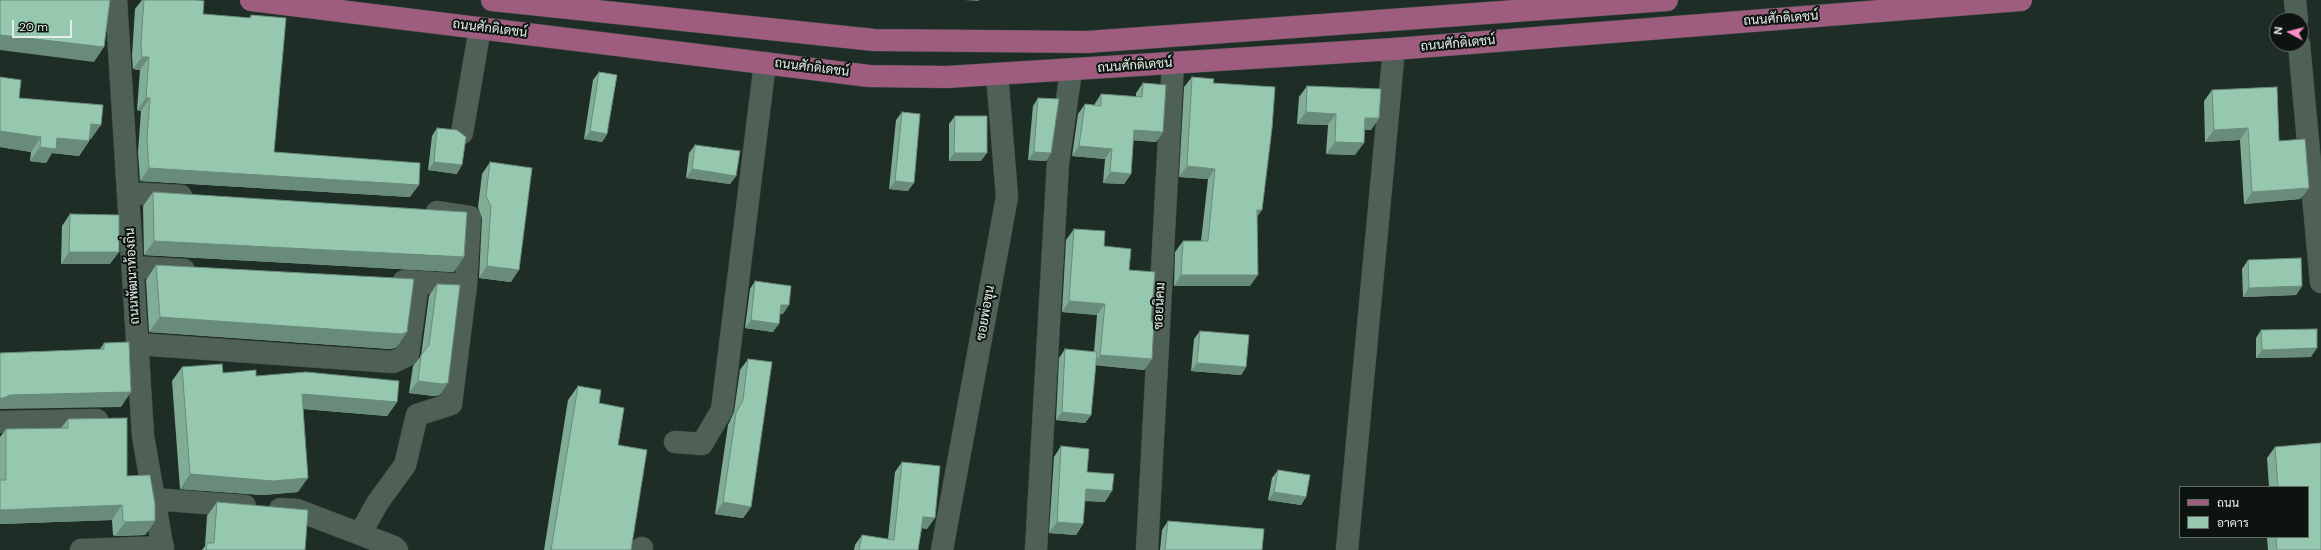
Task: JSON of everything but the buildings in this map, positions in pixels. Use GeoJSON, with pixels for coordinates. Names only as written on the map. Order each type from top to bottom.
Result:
{"type":"FeatureCollection","features":[{"type":"Feature","properties":{"kind":"main road","name":"ถนนศักดิเดชน์"},"geometry":{"type":"LineString","coordinates":[[251,0],[869,76],[947,77],[1071,71],[1394,49],[2021,0]]}},
{"type":"Feature","properties":{"kind":"main road"},"geometry":{"type":"LineString","coordinates":[[492,0],[874,40],[1087,42],[1507,6],[1667,0]]}},
{"type":"Feature","properties":{"kind":"street","name":"ถนนพัฒนาท้องถิ่น"},"geometry":{"type":"LineString","coordinates":[[116,0],[142,419],[153,499],[163,548]]}},
{"type":"Feature","properties":{"kind":"street"},"geometry":{"type":"LineString","coordinates":[[2295,0],[2296,12]]}},
{"type":"Feature","properties":{"kind":"street"},"geometry":{"type":"LineString","coordinates":[[462,133],[480,28]]}},
{"type":"Feature","properties":{"kind":"street"},"geometry":{"type":"LineString","coordinates":[[1347,550],[1394,49]]}},
{"type":"Feature","properties":{"kind":"street"},"geometry":{"type":"LineString","coordinates":[[2300,52],[2321,282]]}},
{"type":"Feature","properties":{"kind":"street"},"geometry":{"type":"LineString","coordinates":[[676,442],[702,444],[722,410],[765,63]]}},
{"type":"Feature","properties":{"kind":"street","name":"ซอยนิคม"},"geometry":{"type":"LineString","coordinates":[[1147,550],[1173,63]]}},
{"type":"Feature","properties":{"kind":"street"},"geometry":{"type":"LineString","coordinates":[[1036,550],[1058,163],[1071,71]]}},
{"type":"Feature","properties":{"kind":"street","name":"ซอยพ่อขุน"},"geometry":{"type":"LineString","coordinates":[[942,550],[1007,197],[997,74]]}},
{"type":"Feature","properties":{"kind":"street"},"geometry":{"type":"LineString","coordinates":[[128,193],[198,197]]}},
{"type":"Feature","properties":{"kind":"street"},"geometry":{"type":"LineString","coordinates":[[360,534],[378,502],[405,465],[417,415],[452,404],[466,285],[470,217],[457,214],[418,211]]}},
{"type":"Feature","properties":{"kind":"street"},"geometry":{"type":"LineString","coordinates":[[133,267],[203,271]]}},
{"type":"Feature","properties":{"kind":"street"},"geometry":{"type":"LineString","coordinates":[[380,280],[466,285]]}},
{"type":"Feature","properties":{"kind":"street"},"geometry":{"type":"LineString","coordinates":[[137,344],[393,362],[408,355],[418,282]]}},
{"type":"Feature","properties":{"kind":"street"},"geometry":{"type":"LineString","coordinates":[[0,422],[142,419]]}},
{"type":"Feature","properties":{"kind":"street"},"geometry":{"type":"LineString","coordinates":[[153,499],[297,510],[397,550]]}},
{"type":"Feature","properties":{"kind":"street"},"geometry":{"type":"LineString","coordinates":[[81,550],[163,548]]}}]}
